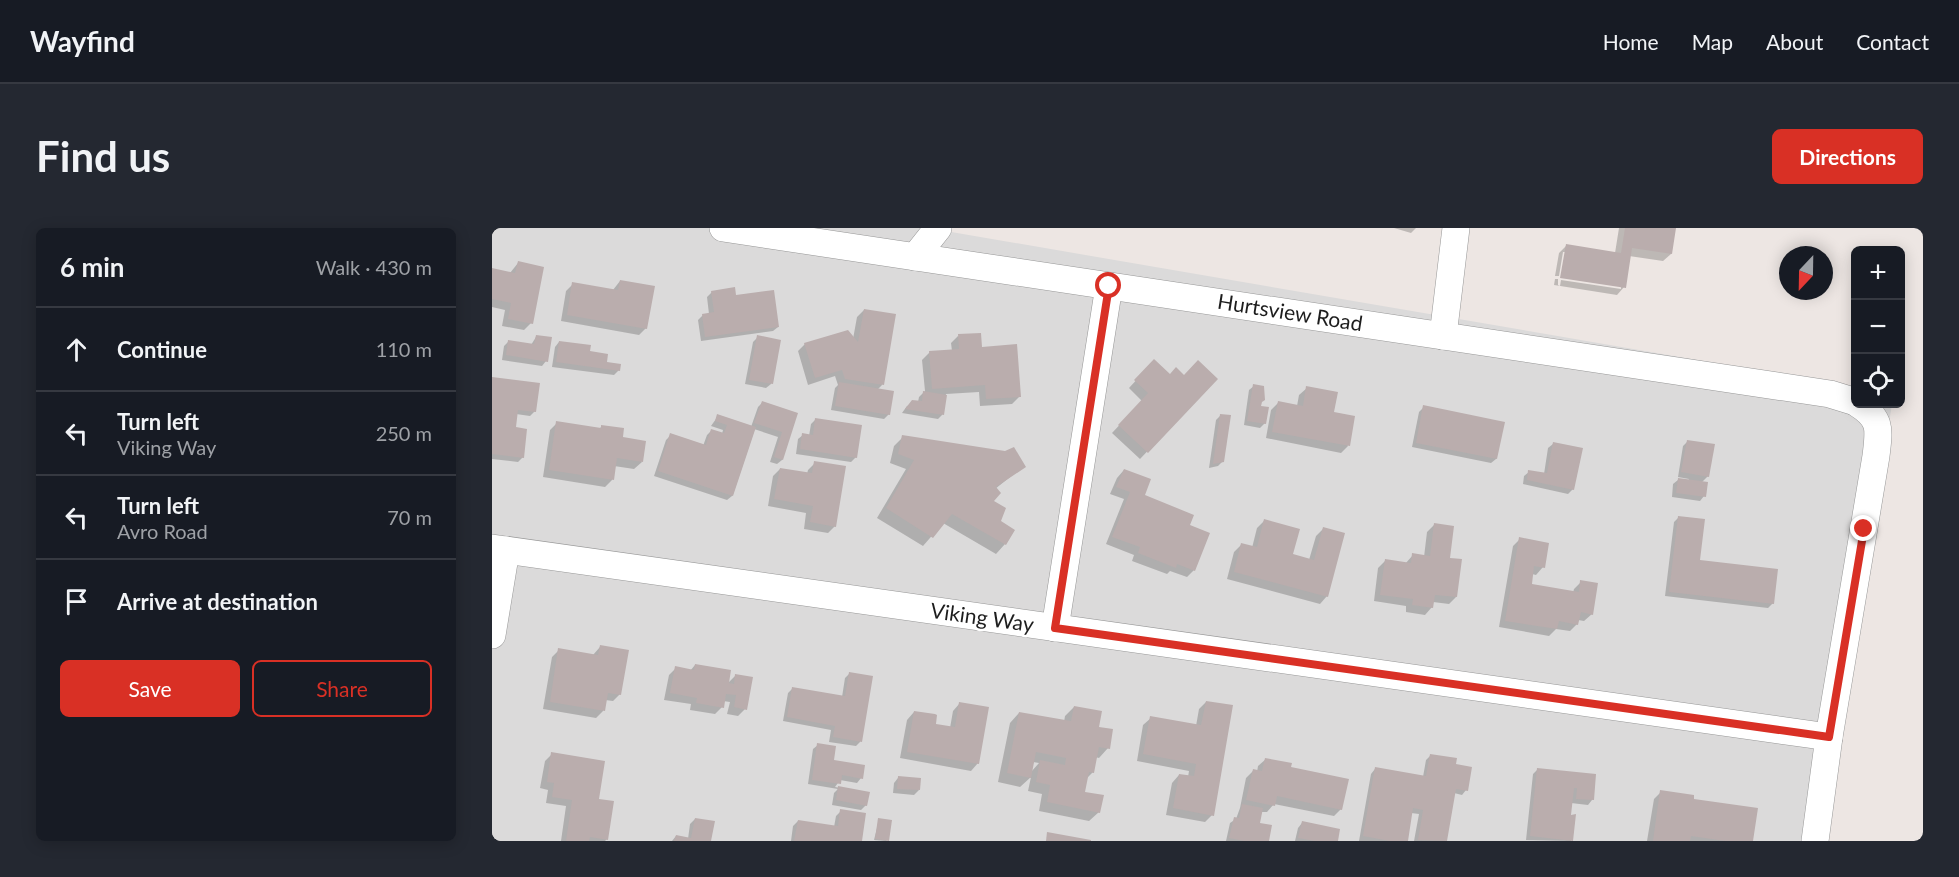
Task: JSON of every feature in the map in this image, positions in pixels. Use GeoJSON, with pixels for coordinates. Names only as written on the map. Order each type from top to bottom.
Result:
{"type":"FeatureCollection","features":[{"type":"Feature","properties":{"kind":"street","name":"Hurtsview Road"},"geometry":{"type":"LineString","coordinates":[[723,228],[1830,394],[1851,401]]}},
{"type":"Feature","properties":{"kind":"street"},"geometry":{"type":"LineString","coordinates":[[915,257],[938,228]]}},
{"type":"Feature","properties":{"kind":"street"},"geometry":{"type":"LineString","coordinates":[[1443,336],[1456,228]]}},
{"type":"Feature","properties":{"kind":"street"},"geometry":{"type":"LineString","coordinates":[[1055,628],[1109,286]]}},
{"type":"Feature","properties":{"kind":"street","name":"Hurtsview Road"},"geometry":{"type":"LineString","coordinates":[[1829,737],[1879,429],[1876,418],[1863,408]]}},
{"type":"Feature","properties":{"kind":"street"},"geometry":{"type":"LineString","coordinates":[[492,635],[499,549]]}},
{"type":"Feature","properties":{"kind":"street","name":"Viking Way"},"geometry":{"type":"LineString","coordinates":[[499,549],[1829,737]]}},
{"type":"Feature","properties":{"kind":"street"},"geometry":{"type":"LineString","coordinates":[[1815,841],[1829,737]]}},
{"type":"Feature","properties":{"kind":"shaded area"},"geometry":{"type":"Polygon","coordinates":[[[492,228],[928,228],[1851,386],[1851,408],[1891,408],[1823,841],[492,841],[492,228]]]}},
{"type":"Feature","properties":{"kind":"building"},"geometry":{"type":"Polygon","coordinates":[[[1625,228],[1676,228],[1672,254],[1632,248],[1626,288],[1560,278],[1566,244],[1621,253],[1625,228]]]}},
{"type":"Feature","properties":{"kind":"building"},"geometry":{"type":"Polygon","coordinates":[[[518,261],[544,267],[533,324],[508,319],[511,303],[492,299],[492,268],[515,273],[518,261]]]}},
{"type":"Feature","properties":{"kind":"building"},"geometry":{"type":"Polygon","coordinates":[[[620,280],[655,286],[647,329],[567,315],[572,282],[618,290],[620,280]]]}},
{"type":"Feature","properties":{"kind":"building"},"geometry":{"type":"Polygon","coordinates":[[[735,287],[736,295],[774,290],[779,327],[705,337],[702,314],[714,312],[711,291],[735,287]]]}},
{"type":"Feature","properties":{"kind":"building"},"geometry":{"type":"Polygon","coordinates":[[[864,309],[896,314],[884,385],[845,379],[842,370],[815,378],[804,343],[848,330],[858,342],[864,309]]]}},
{"type":"Feature","properties":{"kind":"building"},"geometry":{"type":"Polygon","coordinates":[[[981,333],[982,347],[1017,344],[1021,397],[986,399],[985,385],[932,389],[929,351],[959,349],[958,334],[981,333]]]}},
{"type":"Feature","properties":{"kind":"building"},"geometry":{"type":"Polygon","coordinates":[[[536,335],[552,337],[548,362],[506,355],[508,340],[534,344],[536,335]]]}},
{"type":"Feature","properties":{"kind":"building"},"geometry":{"type":"Polygon","coordinates":[[[757,335],[781,340],[773,384],[749,380],[757,335]]]}},
{"type":"Feature","properties":{"kind":"building"},"geometry":{"type":"Polygon","coordinates":[[[559,341],[591,345],[590,351],[608,354],[607,362],[621,364],[620,371],[556,362],[559,341]]]}},
{"type":"Feature","properties":{"kind":"building"},"geometry":{"type":"Polygon","coordinates":[[[1154,359],[1170,374],[1176,367],[1184,375],[1198,360],[1218,379],[1148,453],[1118,425],[1148,393],[1134,380],[1154,359]]]}},
{"type":"Feature","properties":{"kind":"building"},"geometry":{"type":"Polygon","coordinates":[[[492,377],[540,383],[536,412],[518,410],[516,427],[527,429],[524,458],[492,454],[492,377]]]}},
{"type":"Feature","properties":{"kind":"building"},"geometry":{"type":"Polygon","coordinates":[[[839,382],[894,391],[890,415],[835,406],[839,382]]]}},
{"type":"Feature","properties":{"kind":"building"},"geometry":{"type":"Polygon","coordinates":[[[1253,384],[1264,386],[1265,400],[1261,406],[1269,407],[1266,424],[1247,421],[1253,384]]]}},
{"type":"Feature","properties":{"kind":"building"},"geometry":{"type":"Polygon","coordinates":[[[1306,386],[1338,392],[1334,412],[1355,416],[1350,446],[1272,432],[1278,401],[1303,406],[1306,386]]]}},
{"type":"Feature","properties":{"kind":"building"},"geometry":{"type":"Polygon","coordinates":[[[923,391],[947,395],[944,415],[905,409],[912,400],[922,401],[923,391]]]}},
{"type":"Feature","properties":{"kind":"building"},"geometry":{"type":"Polygon","coordinates":[[[762,401],[798,413],[783,460],[774,457],[782,432],[754,423],[762,401]]]}},
{"type":"Feature","properties":{"kind":"building"},"geometry":{"type":"Polygon","coordinates":[[[1423,405],[1505,422],[1497,459],[1416,443],[1423,405]]]}},
{"type":"Feature","properties":{"kind":"building"},"geometry":{"type":"Polygon","coordinates":[[[717,414],[756,427],[733,496],[658,471],[670,433],[706,445],[711,429],[724,433],[727,425],[715,421],[717,414]]]}},
{"type":"Feature","properties":{"kind":"building"},"geometry":{"type":"Polygon","coordinates":[[[1220,414],[1231,415],[1224,462],[1213,464],[1220,414]]]}},
{"type":"Feature","properties":{"kind":"building"},"geometry":{"type":"Polygon","coordinates":[[[815,418],[862,425],[857,458],[800,449],[802,433],[813,435],[815,418]]]}},
{"type":"Feature","properties":{"kind":"building"},"geometry":{"type":"Polygon","coordinates":[[[556,421],[601,428],[601,425],[624,428],[623,437],[646,441],[643,462],[617,458],[614,480],[549,470],[556,421]]]}},
{"type":"Feature","properties":{"kind":"building"},"geometry":{"type":"Polygon","coordinates":[[[902,435],[1005,451],[1014,447],[1026,467],[996,487],[1001,493],[994,501],[1006,508],[1001,521],[1015,530],[1006,545],[952,514],[933,538],[886,508],[914,460],[898,454],[902,435]]]}},
{"type":"Feature","properties":{"kind":"building"},"geometry":{"type":"Polygon","coordinates":[[[1687,440],[1715,444],[1709,477],[1681,472],[1687,440]]]}},
{"type":"Feature","properties":{"kind":"building"},"geometry":{"type":"Polygon","coordinates":[[[1553,442],[1583,448],[1574,490],[1527,480],[1528,470],[1547,473],[1553,442]]]}},
{"type":"Feature","properties":{"kind":"building"},"geometry":{"type":"Polygon","coordinates":[[[814,461],[846,466],[836,527],[810,522],[813,506],[774,499],[780,468],[812,473],[814,461]]]}},
{"type":"Feature","properties":{"kind":"building"},"geometry":{"type":"Polygon","coordinates":[[[1124,469],[1151,479],[1145,495],[1194,515],[1190,525],[1210,533],[1195,571],[1177,564],[1176,568],[1138,553],[1140,547],[1112,537],[1130,492],[1116,487],[1124,469]]]}},
{"type":"Feature","properties":{"kind":"building"},"geometry":{"type":"Polygon","coordinates":[[[1678,478],[1708,482],[1706,497],[1676,493],[1678,478]]]}},
{"type":"Feature","properties":{"kind":"building"},"geometry":{"type":"Polygon","coordinates":[[[1678,516],[1705,519],[1700,560],[1778,569],[1774,604],[1669,592],[1678,516]]]}},
{"type":"Feature","properties":{"kind":"building"},"geometry":{"type":"Polygon","coordinates":[[[1264,519],[1300,529],[1293,554],[1314,560],[1323,527],[1345,533],[1328,597],[1234,572],[1241,543],[1257,547],[1264,519]]]}},
{"type":"Feature","properties":{"kind":"building"},"geometry":{"type":"Polygon","coordinates":[[[1434,523],[1454,526],[1450,558],[1462,559],[1457,597],[1435,595],[1433,608],[1412,605],[1413,599],[1380,595],[1385,559],[1411,563],[1412,553],[1430,556],[1434,523]]]}},
{"type":"Feature","properties":{"kind":"building"},"geometry":{"type":"Polygon","coordinates":[[[1519,537],[1549,543],[1545,568],[1534,566],[1532,584],[1579,592],[1580,580],[1598,583],[1593,615],[1581,612],[1578,625],[1559,621],[1557,629],[1505,621],[1519,537]]]}},
{"type":"Feature","properties":{"kind":"building"},"geometry":{"type":"Polygon","coordinates":[[[600,645],[629,650],[621,695],[608,693],[605,711],[550,702],[558,648],[598,655],[600,645]]]}},
{"type":"Feature","properties":{"kind":"building"},"geometry":{"type":"Polygon","coordinates":[[[695,664],[731,670],[729,683],[734,684],[735,674],[753,677],[747,710],[734,707],[736,695],[726,694],[724,708],[696,703],[697,698],[670,693],[675,666],[694,670],[695,664]]]}},
{"type":"Feature","properties":{"kind":"building"},"geometry":{"type":"Polygon","coordinates":[[[849,672],[873,676],[862,742],[833,737],[835,726],[787,717],[792,687],[845,696],[849,672]]]}},
{"type":"Feature","properties":{"kind":"building"},"geometry":{"type":"Polygon","coordinates":[[[1206,701],[1233,705],[1214,816],[1173,808],[1179,774],[1194,776],[1196,764],[1143,754],[1150,716],[1201,725],[1206,701]]]}},
{"type":"Feature","properties":{"kind":"building"},"geometry":{"type":"Polygon","coordinates":[[[959,702],[989,707],[979,764],[907,752],[914,711],[935,714],[937,715],[936,724],[955,727],[959,702]]]}},
{"type":"Feature","properties":{"kind":"building"},"geometry":{"type":"Polygon","coordinates":[[[1074,706],[1102,711],[1099,727],[1113,729],[1110,749],[1099,747],[1094,773],[1089,772],[1085,792],[1104,795],[1100,813],[1047,802],[1050,785],[1036,782],[1040,760],[1065,765],[1066,758],[1036,752],[1031,778],[1007,773],[1019,712],[1071,721],[1074,706]]]}},
{"type":"Feature","properties":{"kind":"building"},"geometry":{"type":"Polygon","coordinates":[[[817,743],[836,746],[834,760],[865,765],[863,779],[842,775],[841,784],[812,780],[817,743]]]}},
{"type":"Feature","properties":{"kind":"building"},"geometry":{"type":"Polygon","coordinates":[[[551,752],[605,761],[599,799],[614,801],[608,840],[590,837],[589,841],[566,841],[572,800],[552,797],[554,783],[547,782],[551,752]]]}},
{"type":"Feature","properties":{"kind":"building"},"geometry":{"type":"Polygon","coordinates":[[[1430,754],[1457,758],[1456,764],[1472,767],[1468,791],[1456,789],[1447,841],[1418,840],[1423,810],[1413,808],[1408,841],[1390,841],[1363,836],[1375,767],[1426,776],[1430,754]]]}},
{"type":"Feature","properties":{"kind":"building"},"geometry":{"type":"Polygon","coordinates":[[[1265,758],[1292,763],[1291,767],[1349,779],[1342,810],[1277,796],[1275,806],[1246,800],[1253,769],[1262,771],[1265,758]]]}},
{"type":"Feature","properties":{"kind":"building"},"geometry":{"type":"Polygon","coordinates":[[[1537,768],[1596,774],[1594,800],[1576,799],[1577,788],[1574,788],[1571,815],[1576,814],[1573,841],[1530,836],[1537,768]]]}},
{"type":"Feature","properties":{"kind":"building"},"geometry":{"type":"Polygon","coordinates":[[[898,776],[921,778],[920,790],[897,789],[898,776]]]}},
{"type":"Feature","properties":{"kind":"building"},"geometry":{"type":"Polygon","coordinates":[[[838,786],[870,792],[867,806],[836,800],[838,786]]]}},
{"type":"Feature","properties":{"kind":"building"},"geometry":{"type":"Polygon","coordinates":[[[1660,790],[1694,795],[1694,799],[1758,808],[1753,841],[1725,841],[1691,836],[1690,841],[1653,841],[1660,790]]]}},
{"type":"Feature","properties":{"kind":"building"},"geometry":{"type":"Polygon","coordinates":[[[1242,804],[1263,808],[1260,823],[1272,825],[1269,841],[1244,841],[1229,838],[1234,817],[1239,818],[1242,804]]]}},
{"type":"Feature","properties":{"kind":"building"},"geometry":{"type":"Polygon","coordinates":[[[840,809],[866,813],[862,841],[794,841],[798,820],[838,826],[840,809]]]}},
{"type":"Feature","properties":{"kind":"building"},"geometry":{"type":"Polygon","coordinates":[[[695,818],[715,821],[711,841],[674,841],[676,835],[691,838],[695,818]]]}},
{"type":"Feature","properties":{"kind":"building"},"geometry":{"type":"Polygon","coordinates":[[[878,818],[892,820],[889,841],[875,839],[878,818]]]}},
{"type":"Feature","properties":{"kind":"building"},"geometry":{"type":"Polygon","coordinates":[[[1302,821],[1340,829],[1338,841],[1298,838],[1302,821]]]}},
{"type":"Feature","properties":{"kind":"building"},"geometry":{"type":"Polygon","coordinates":[[[1047,832],[1091,840],[1091,841],[1046,841],[1047,832]]]}},
{"type":"Feature","properties":{"kind":"route"},"geometry":{"type":"LineString","coordinates":[[1109,286],[1055,628],[1829,737],[1864,529]]}}]}
